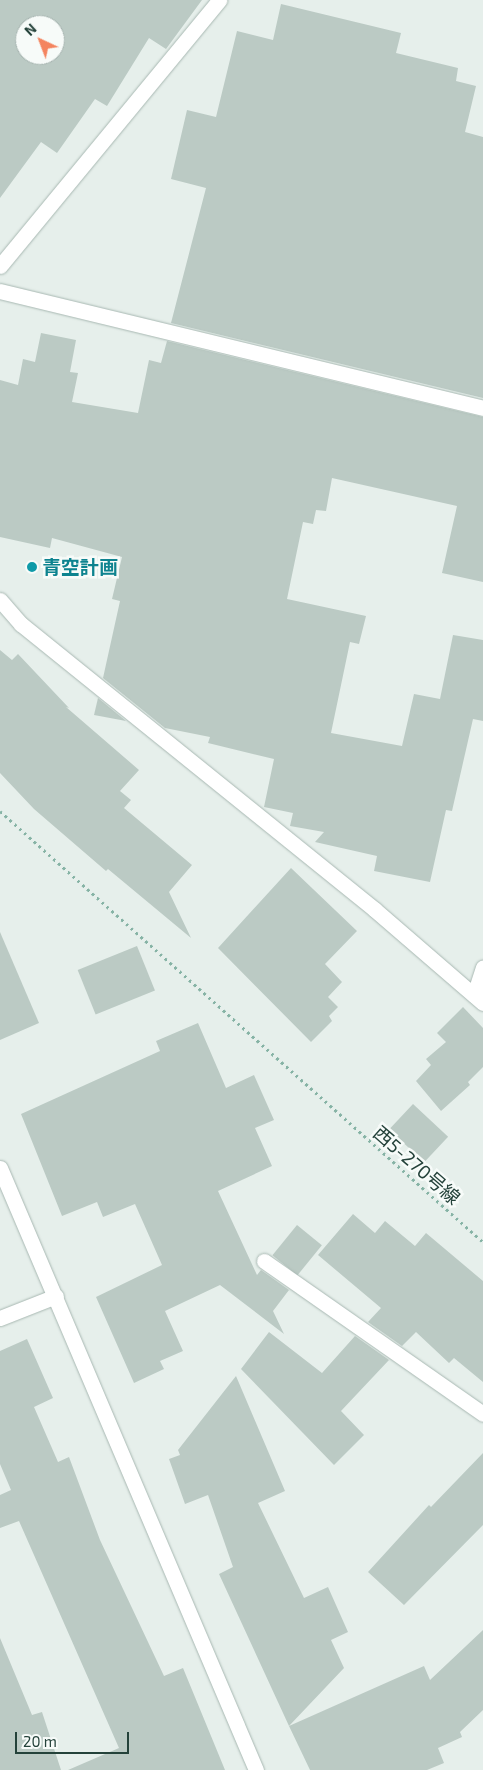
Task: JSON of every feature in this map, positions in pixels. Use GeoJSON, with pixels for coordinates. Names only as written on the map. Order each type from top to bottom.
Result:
{"type":"FeatureCollection","features":[{"type":"Feature","properties":{"kind":"street"},"geometry":{"type":"LineString","coordinates":[[0,266],[219,0]]}},
{"type":"Feature","properties":{"kind":"street"},"geometry":{"type":"LineString","coordinates":[[0,291],[483,408]]}},
{"type":"Feature","properties":{"kind":"street"},"geometry":{"type":"LineString","coordinates":[[0,600],[21,624],[374,908],[479,999]]}},
{"type":"Feature","properties":{"kind":"street"},"geometry":{"type":"LineString","coordinates":[[479,999],[483,967]]}},
{"type":"Feature","properties":{"kind":"street"},"geometry":{"type":"LineString","coordinates":[[0,1168],[256,1770]]}},
{"type":"Feature","properties":{"kind":"street"},"geometry":{"type":"LineString","coordinates":[[264,1261],[483,1414]]}},
{"type":"Feature","properties":{"kind":"street"},"geometry":{"type":"LineString","coordinates":[[0,1318],[56,1296]]}},
{"type":"Feature","properties":{"kind":"path","name":"西5-270号線"},"geometry":{"type":"LineString","coordinates":[[0,811],[354,1129],[483,1242]]}},
{"type":"Feature","properties":{"kind":"building"},"geometry":{"type":"Polygon","coordinates":[[[0,0],[202,0],[166,49],[149,38],[107,106],[95,99],[57,153],[41,142],[0,198],[0,0]]]}},
{"type":"Feature","properties":{"kind":"building"},"geometry":{"type":"Polygon","coordinates":[[[281,4],[401,33],[396,53],[458,68],[456,81],[476,86],[465,132],[483,137],[483,398],[171,323],[206,188],[171,179],[187,110],[216,117],[237,31],[273,40],[281,4]]]}},
{"type":"Feature","properties":{"kind":"building"},"geometry":{"type":"Polygon","coordinates":[[[41,333],[76,340],[70,372],[78,373],[72,402],[138,413],[149,360],[161,363],[167,341],[483,417],[483,582],[442,573],[457,506],[332,478],[326,511],[316,510],[313,524],[303,522],[287,599],[366,616],[359,644],[350,642],[331,733],[402,746],[414,694],[440,699],[453,635],[483,640],[483,721],[473,719],[452,811],[446,810],[430,882],[374,871],[377,856],[315,842],[324,832],[290,826],[293,813],[264,807],[274,759],[208,743],[210,737],[165,728],[103,678],[120,601],[112,599],[122,557],[52,538],[50,548],[0,537],[0,380],[18,385],[23,359],[35,362],[41,333]]]}},
{"type":"Feature","properties":{"kind":"building"},"geometry":{"type":"Polygon","coordinates":[[[0,650],[12,660],[18,654],[69,708],[66,707],[139,770],[120,791],[131,800],[124,808],[192,865],[169,892],[191,938],[108,869],[106,871],[34,809],[0,773],[0,650]]]}},
{"type":"Feature","properties":{"kind":"building"},"geometry":{"type":"Polygon","coordinates":[[[98,698],[126,721],[94,715],[98,698]]]}},
{"type":"Feature","properties":{"kind":"building"},"geometry":{"type":"Polygon","coordinates":[[[291,868],[357,931],[325,964],[342,982],[328,997],[338,1007],[329,1016],[332,1021],[311,1042],[218,948],[291,868]]]}},
{"type":"Feature","properties":{"kind":"building"},"geometry":{"type":"Polygon","coordinates":[[[0,932],[39,1023],[0,1040],[0,932]]]}},
{"type":"Feature","properties":{"kind":"building"},"geometry":{"type":"Polygon","coordinates":[[[137,946],[155,991],[96,1014],[78,970],[137,946]]]}},
{"type":"Feature","properties":{"kind":"building"},"geometry":{"type":"Polygon","coordinates":[[[463,1007],[483,1028],[483,1067],[468,1082],[470,1085],[441,1111],[416,1081],[431,1065],[426,1059],[446,1042],[437,1033],[463,1007]]]}},
{"type":"Feature","properties":{"kind":"building"},"geometry":{"type":"Polygon","coordinates":[[[198,1023],[226,1088],[254,1075],[274,1120],[255,1128],[272,1166],[218,1191],[257,1275],[261,1270],[289,1290],[273,1311],[284,1334],[220,1285],[165,1311],[183,1351],[160,1361],[164,1369],[134,1383],[96,1297],[162,1265],[135,1204],[103,1217],[97,1202],[62,1216],[21,1114],[160,1051],[156,1041],[198,1023]]]}},
{"type":"Feature","properties":{"kind":"building"},"geometry":{"type":"Polygon","coordinates":[[[413,1104],[448,1137],[424,1162],[389,1130],[413,1104]]]}},
{"type":"Feature","properties":{"kind":"building"},"geometry":{"type":"Polygon","coordinates":[[[353,1214],[375,1233],[385,1221],[415,1246],[426,1233],[483,1281],[483,1382],[454,1358],[449,1363],[416,1332],[402,1346],[368,1322],[381,1308],[318,1255],[353,1214]]]}},
{"type":"Feature","properties":{"kind":"building"},"geometry":{"type":"Polygon","coordinates":[[[297,1225],[322,1245],[297,1275],[272,1255],[297,1225]]]}},
{"type":"Feature","properties":{"kind":"building"},"geometry":{"type":"Polygon","coordinates":[[[269,1332],[322,1373],[355,1336],[389,1360],[341,1411],[364,1435],[334,1465],[241,1369],[269,1332]]]}},
{"type":"Feature","properties":{"kind":"building"},"geometry":{"type":"Polygon","coordinates":[[[27,1339],[53,1398],[34,1407],[58,1462],[69,1457],[100,1540],[164,1676],[183,1668],[225,1770],[68,1770],[119,1748],[19,1521],[0,1528],[0,1495],[11,1490],[0,1464],[0,1351],[27,1339]]]}},
{"type":"Feature","properties":{"kind":"building"},"geometry":{"type":"Polygon","coordinates":[[[236,1376],[285,1491],[258,1503],[304,1598],[328,1587],[348,1632],[331,1640],[344,1668],[289,1726],[219,1574],[233,1567],[208,1495],[185,1504],[169,1459],[180,1455],[178,1450],[236,1376]]]}},
{"type":"Feature","properties":{"kind":"building"},"geometry":{"type":"Polygon","coordinates":[[[483,1453],[483,1525],[404,1605],[368,1572],[429,1505],[431,1507],[483,1453]]]}},
{"type":"Feature","properties":{"kind":"building"},"geometry":{"type":"Polygon","coordinates":[[[483,1630],[483,1710],[460,1732],[462,1737],[438,1748],[444,1763],[427,1770],[310,1770],[289,1726],[424,1666],[430,1680],[483,1630]]]}},
{"type":"Feature","properties":{"kind":"building"},"geometry":{"type":"Polygon","coordinates":[[[0,1638],[32,1715],[42,1712],[61,1770],[0,1770],[0,1638]]]}},
{"type":"Feature","properties":{"kind":"place","name":"青空計画"},"geometry":{"type":"Point","coordinates":[32,567]}}]}
